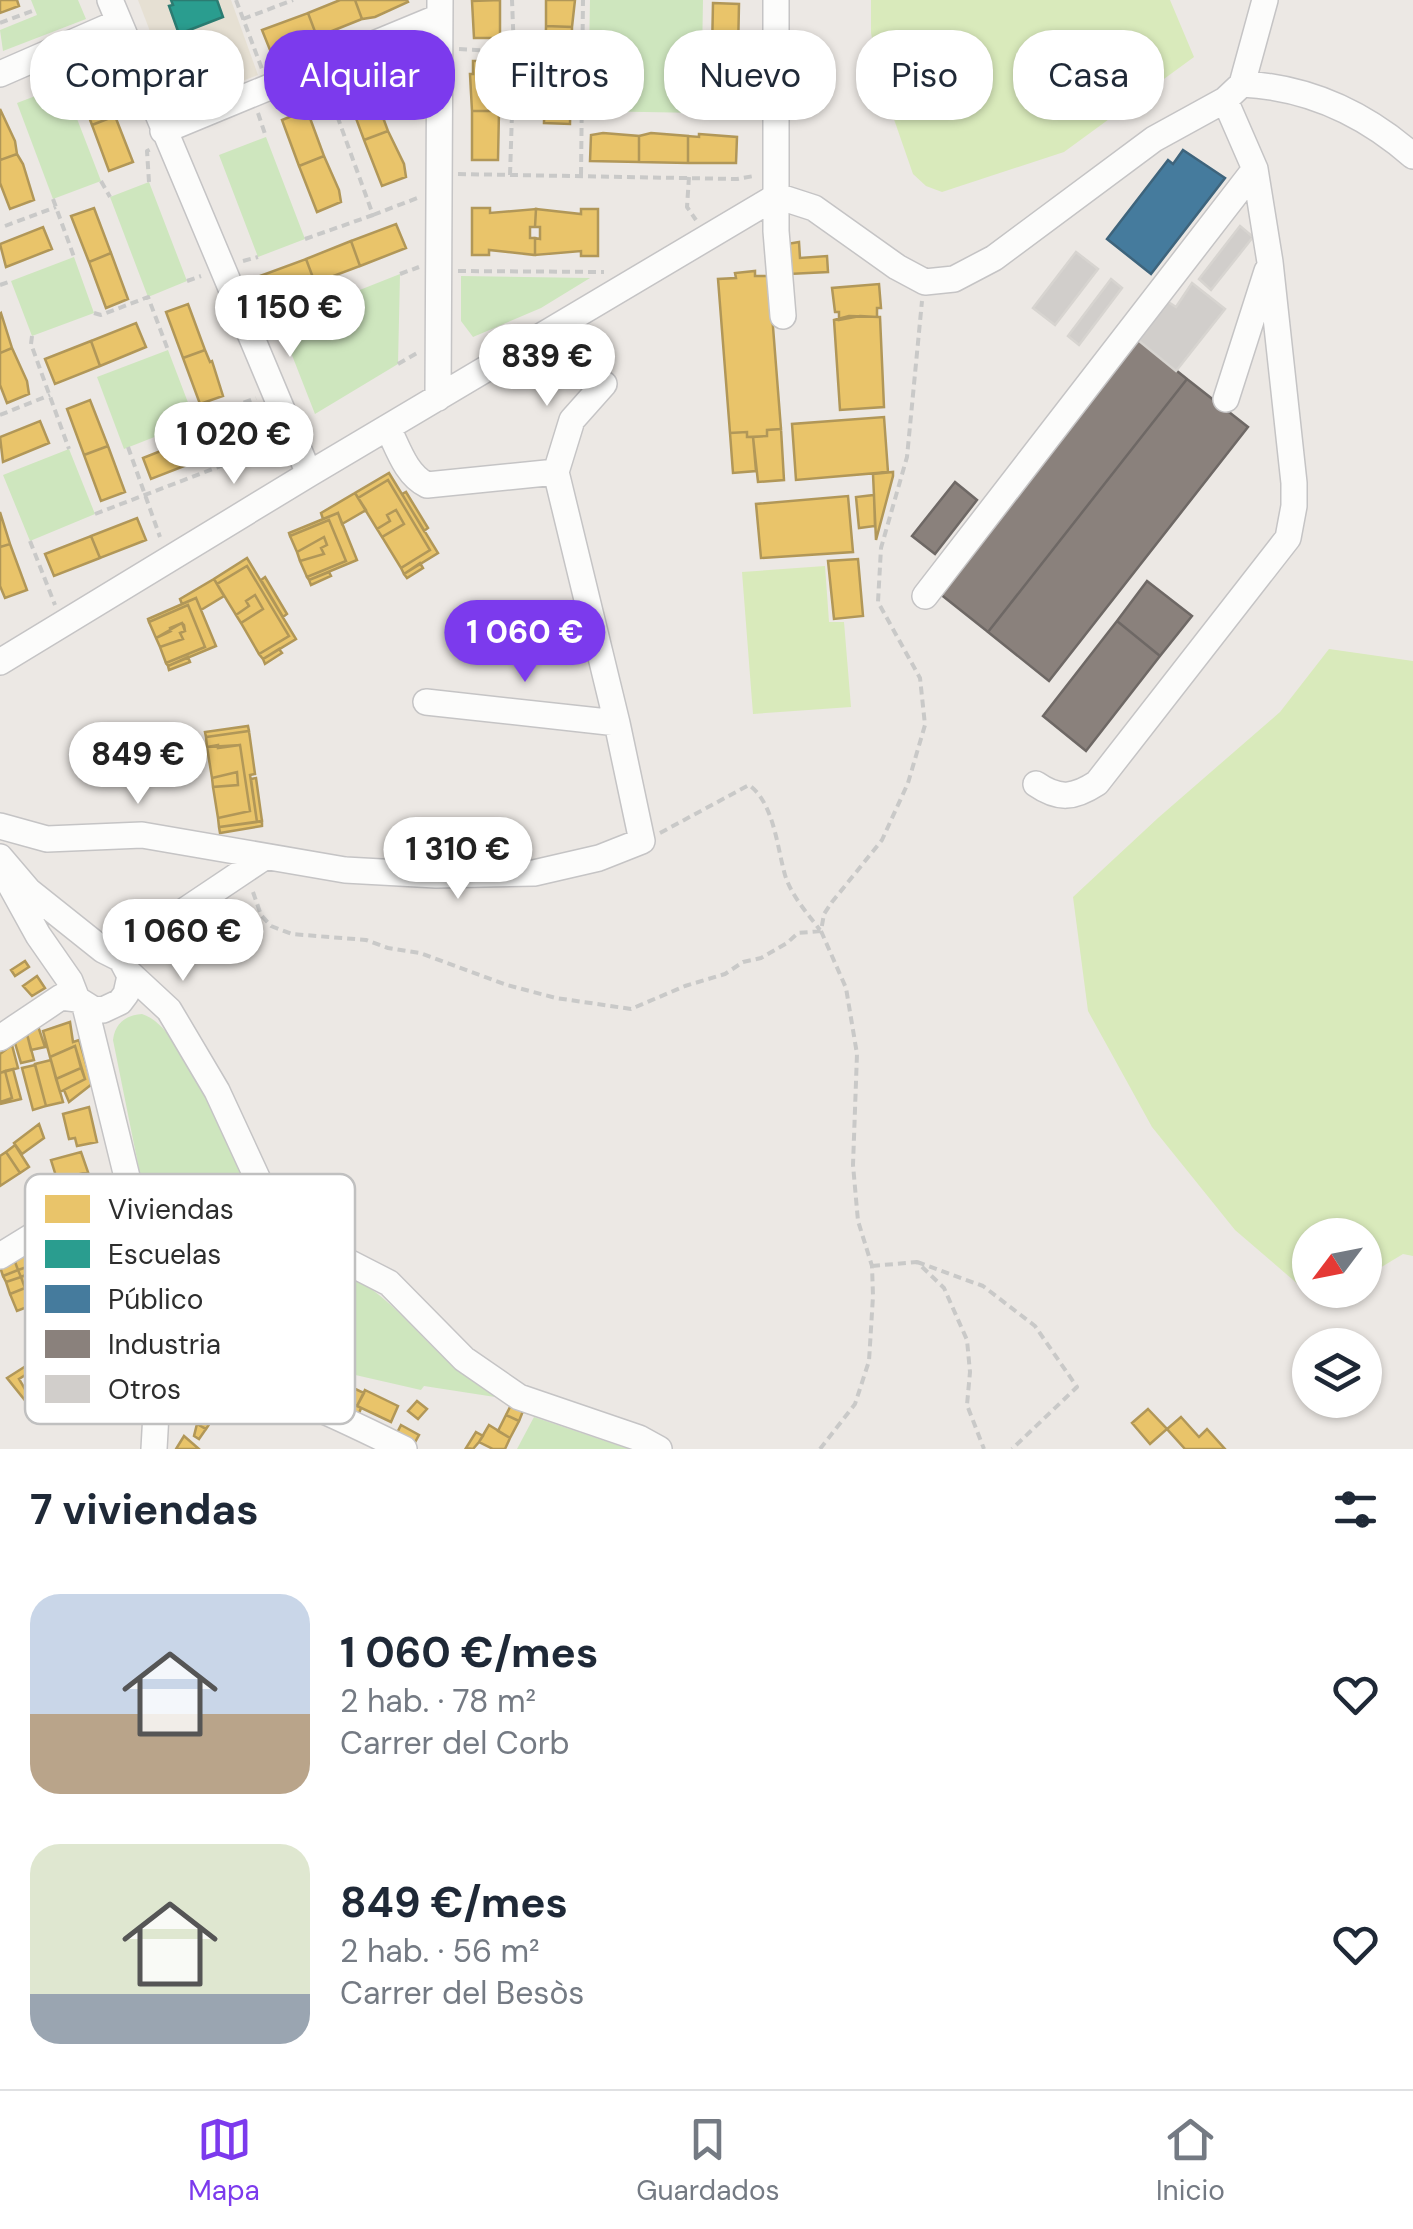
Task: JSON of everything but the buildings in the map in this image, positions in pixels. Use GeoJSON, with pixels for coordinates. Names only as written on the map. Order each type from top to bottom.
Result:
{"type":"FeatureCollection","features":[{"type":"Feature","properties":{"kind":"street"},"geometry":{"type":"LineString","coordinates":[[776,0],[776,30]]}},
{"type":"Feature","properties":{"kind":"street"},"geometry":{"type":"LineString","coordinates":[[1036,784],[1056,796],[1069,797],[1097,783],[1288,538],[1294,483],[1270,262],[1255,170],[1234,92],[1265,0]]}},
{"type":"Feature","properties":{"kind":"street"},"geometry":{"type":"LineString","coordinates":[[396,30],[440,9],[438,398]]}},
{"type":"Feature","properties":{"kind":"street"},"geometry":{"type":"LineString","coordinates":[[0,74],[114,11],[309,474]]}},
{"type":"Feature","properties":{"kind":"street"},"geometry":{"type":"LineString","coordinates":[[163,131],[264,89]]}},
{"type":"Feature","properties":{"kind":"street"},"geometry":{"type":"LineString","coordinates":[[777,184],[896,267],[925,282],[954,279],[994,258],[1154,140],[1234,92],[1293,89],[1383,130],[1413,156]]}},
{"type":"Feature","properties":{"kind":"street"},"geometry":{"type":"LineString","coordinates":[[777,120],[776,230],[783,316]]}},
{"type":"Feature","properties":{"kind":"street"},"geometry":{"type":"LineString","coordinates":[[926,596],[1255,170]]}},
{"type":"Feature","properties":{"kind":"street"},"geometry":{"type":"LineString","coordinates":[[2,656],[62,624],[438,398],[777,184]]}},
{"type":"Feature","properties":{"kind":"street"},"geometry":{"type":"LineString","coordinates":[[1226,399],[1270,262]]}},
{"type":"Feature","properties":{"kind":"street"},"geometry":{"type":"LineString","coordinates":[[0,826],[60,840],[142,834],[263,858],[372,872],[534,873],[599,858],[642,840],[556,472],[572,420],[604,384]]}},
{"type":"Feature","properties":{"kind":"street"},"geometry":{"type":"LineString","coordinates":[[388,428],[406,465],[416,479],[427,485],[556,472]]}},
{"type":"Feature","properties":{"kind":"street"},"geometry":{"type":"LineString","coordinates":[[426,702],[617,723]]}},
{"type":"Feature","properties":{"kind":"street"},"geometry":{"type":"LineString","coordinates":[[0,857],[29,891],[116,960],[169,1010],[217,1090],[255,1174]]}},
{"type":"Feature","properties":{"kind":"street"},"geometry":{"type":"LineString","coordinates":[[116,960],[263,858]]}},
{"type":"Feature","properties":{"kind":"street"},"geometry":{"type":"LineString","coordinates":[[0,866],[77,995],[103,1010],[141,1004],[158,1010],[184,1039]]}},
{"type":"Feature","properties":{"kind":"street"},"geometry":{"type":"LineString","coordinates":[[106,1086],[102,1042],[116,1005],[129,985],[116,960],[93,951],[76,962],[77,995],[106,1086],[126,1174]]}},
{"type":"Feature","properties":{"kind":"street"},"geometry":{"type":"LineString","coordinates":[[0,1038],[62,997],[77,995]]}},
{"type":"Feature","properties":{"kind":"street"},"geometry":{"type":"LineString","coordinates":[[0,1256],[25,1241]]}},
{"type":"Feature","properties":{"kind":"street"},"geometry":{"type":"LineString","coordinates":[[355,1265],[390,1283],[464,1359],[518,1397],[639,1438],[658,1449]]}},
{"type":"Feature","properties":{"kind":"street"},"geometry":{"type":"LineString","coordinates":[[154,1449],[155,1424]]}},
{"type":"Feature","properties":{"kind":"street"},"geometry":{"type":"LineString","coordinates":[[353,1424],[404,1449]]}},
{"type":"Feature","properties":{"kind":"path"},"geometry":{"type":"LineString","coordinates":[[236,0],[264,72]]}},
{"type":"Feature","properties":{"kind":"path"},"geometry":{"type":"LineString","coordinates":[[269,9],[272,0]]}},
{"type":"Feature","properties":{"kind":"path"},"geometry":{"type":"LineString","coordinates":[[243,19],[293,0]]}},
{"type":"Feature","properties":{"kind":"path"},"geometry":{"type":"LineString","coordinates":[[512,0],[513,30]]}},
{"type":"Feature","properties":{"kind":"path"},"geometry":{"type":"LineString","coordinates":[[581,30],[582,0]]}},
{"type":"Feature","properties":{"kind":"path"},"geometry":{"type":"LineString","coordinates":[[0,23],[35,10]]}},
{"type":"Feature","properties":{"kind":"path"},"geometry":{"type":"LineString","coordinates":[[456,49],[475,50]]}},
{"type":"Feature","properties":{"kind":"path"},"geometry":{"type":"LineString","coordinates":[[338,120],[373,215]]}},
{"type":"Feature","properties":{"kind":"path"},"geometry":{"type":"LineString","coordinates":[[510,175],[512,120]]}},
{"type":"Feature","properties":{"kind":"path"},"geometry":{"type":"LineString","coordinates":[[580,120],[581,175]]}},
{"type":"Feature","properties":{"kind":"path"},"geometry":{"type":"LineString","coordinates":[[472,174],[737,178],[777,184]]}},
{"type":"Feature","properties":{"kind":"path"},"geometry":{"type":"LineString","coordinates":[[688,177],[687,207],[694,217]]}},
{"type":"Feature","properties":{"kind":"path"},"geometry":{"type":"LineString","coordinates":[[101,181],[110,198]]}},
{"type":"Feature","properties":{"kind":"path"},"geometry":{"type":"LineString","coordinates":[[305,238],[438,190]]}},
{"type":"Feature","properties":{"kind":"path"},"geometry":{"type":"LineString","coordinates":[[54,199],[74,257]]}},
{"type":"Feature","properties":{"kind":"path"},"geometry":{"type":"LineString","coordinates":[[5,226],[56,207]]}},
{"type":"Feature","properties":{"kind":"path"},"geometry":{"type":"LineString","coordinates":[[470,272],[611,272]]}},
{"type":"Feature","properties":{"kind":"path"},"geometry":{"type":"LineString","coordinates":[[0,285],[11,281]]}},
{"type":"Feature","properties":{"kind":"path"},"geometry":{"type":"LineString","coordinates":[[821,931],[824,914],[832,902],[882,840],[908,783],[925,725],[920,678],[878,602],[881,548],[907,456],[925,282]]}},
{"type":"Feature","properties":{"kind":"path"},"geometry":{"type":"LineString","coordinates":[[94,313],[101,314],[148,296],[168,350]]}},
{"type":"Feature","properties":{"kind":"path"},"geometry":{"type":"LineString","coordinates":[[32,336],[31,344],[69,449]]}},
{"type":"Feature","properties":{"kind":"path"},"geometry":{"type":"LineString","coordinates":[[195,421],[274,391]]}},
{"type":"Feature","properties":{"kind":"path"},"geometry":{"type":"LineString","coordinates":[[0,415],[50,396]]}},
{"type":"Feature","properties":{"kind":"path"},"geometry":{"type":"LineString","coordinates":[[95,514],[293,438]]}},
{"type":"Feature","properties":{"kind":"path"},"geometry":{"type":"LineString","coordinates":[[128,447],[168,561]]}},
{"type":"Feature","properties":{"kind":"path"},"geometry":{"type":"LineString","coordinates":[[30,541],[62,624]]}},
{"type":"Feature","properties":{"kind":"path"},"geometry":{"type":"LineString","coordinates":[[642,840],[749,785],[756,789],[767,811],[785,877],[802,908],[821,931],[846,988],[857,1054],[853,1165],[858,1221],[872,1266],[869,1361],[855,1404],[820,1449]]}},
{"type":"Feature","properties":{"kind":"path"},"geometry":{"type":"LineString","coordinates":[[238,875],[271,926],[292,934],[366,940],[420,953],[507,985],[556,998],[631,1010],[761,958],[798,933],[821,931]]}},
{"type":"Feature","properties":{"kind":"path"},"geometry":{"type":"LineString","coordinates":[[872,1266],[916,1262],[984,1286],[1034,1326],[1077,1387],[1012,1449]]}},
{"type":"Feature","properties":{"kind":"path"},"geometry":{"type":"LineString","coordinates":[[916,1262],[944,1288],[968,1340],[968,1405],[984,1449]]}},
{"type":"Feature","properties":{"kind":"shaded area"},"geometry":{"type":"Polygon","coordinates":[[[138,0],[231,0],[242,30],[150,30],[138,0]]]}},
{"type":"Feature","properties":{"kind":"shaded area"},"geometry":{"type":"Polygon","coordinates":[[[244,36],[258,75],[244,80],[244,36]]]}},
{"type":"Feature","properties":{"kind":"green space"},"geometry":{"type":"Polygon","coordinates":[[[31,0],[78,0],[86,19],[57,30],[30,30],[30,41],[3,51],[0,30],[37,15],[31,0]]]}},
{"type":"Feature","properties":{"kind":"green space"},"geometry":{"type":"Polygon","coordinates":[[[590,0],[703,0],[702,30],[664,30],[664,112],[644,112],[644,30],[589,30],[590,0]]]}},
{"type":"Feature","properties":{"kind":"green space"},"geometry":{"type":"Polygon","coordinates":[[[871,0],[1170,0],[1194,57],[1164,79],[1164,30],[1013,30],[1013,120],[1108,120],[1064,152],[942,192],[926,186],[913,174],[894,120],[993,120],[993,30],[871,30],[871,0]]]}},
{"type":"Feature","properties":{"kind":"green space"},"geometry":{"type":"Polygon","coordinates":[[[30,98],[30,120],[77,120],[101,181],[53,199],[17,103],[30,98]]]}},
{"type":"Feature","properties":{"kind":"green space"},"geometry":{"type":"Polygon","coordinates":[[[266,137],[305,239],[258,257],[219,155],[266,137]]]}},
{"type":"Feature","properties":{"kind":"green space"},"geometry":{"type":"Polygon","coordinates":[[[149,182],[187,281],[148,297],[110,197],[149,182]]]}},
{"type":"Feature","properties":{"kind":"green space"},"geometry":{"type":"Polygon","coordinates":[[[74,257],[94,313],[32,336],[11,281],[74,257]]]}},
{"type":"Feature","properties":{"kind":"green space"},"geometry":{"type":"Polygon","coordinates":[[[400,274],[398,364],[315,414],[279,322],[400,274]]]}},
{"type":"Feature","properties":{"kind":"green space"},"geometry":{"type":"Polygon","coordinates":[[[461,276],[590,278],[541,308],[473,337],[461,321],[461,276]]]}},
{"type":"Feature","properties":{"kind":"green space"},"geometry":{"type":"Polygon","coordinates":[[[168,350],[195,421],[124,449],[97,377],[168,350]]]}},
{"type":"Feature","properties":{"kind":"green space"},"geometry":{"type":"Polygon","coordinates":[[[69,449],[95,514],[30,541],[3,475],[69,449]]]}},
{"type":"Feature","properties":{"kind":"green space"},"geometry":{"type":"Polygon","coordinates":[[[825,566],[829,622],[844,622],[851,707],[753,714],[742,572],[825,566]]]}},
{"type":"Feature","properties":{"kind":"green space"},"geometry":{"type":"Polygon","coordinates":[[[1329,649],[1413,661],[1413,1256],[1403,1254],[1382,1267],[1382,1218],[1292,1218],[1292,1279],[1235,1230],[1152,1127],[1088,1011],[1073,897],[1280,712],[1329,649]]]}},
{"type":"Feature","properties":{"kind":"green space"},"geometry":{"type":"Polygon","coordinates":[[[142,1014],[159,1024],[176,1044],[208,1101],[241,1174],[140,1174],[113,1040],[122,1021],[142,1014]]]}},
{"type":"Feature","properties":{"kind":"green space"},"geometry":{"type":"Polygon","coordinates":[[[355,1279],[381,1296],[447,1360],[495,1397],[424,1386],[421,1390],[355,1375],[355,1279]]]}},
{"type":"Feature","properties":{"kind":"green space"},"geometry":{"type":"Polygon","coordinates":[[[534,1417],[629,1449],[517,1449],[534,1417]]]}}]}
